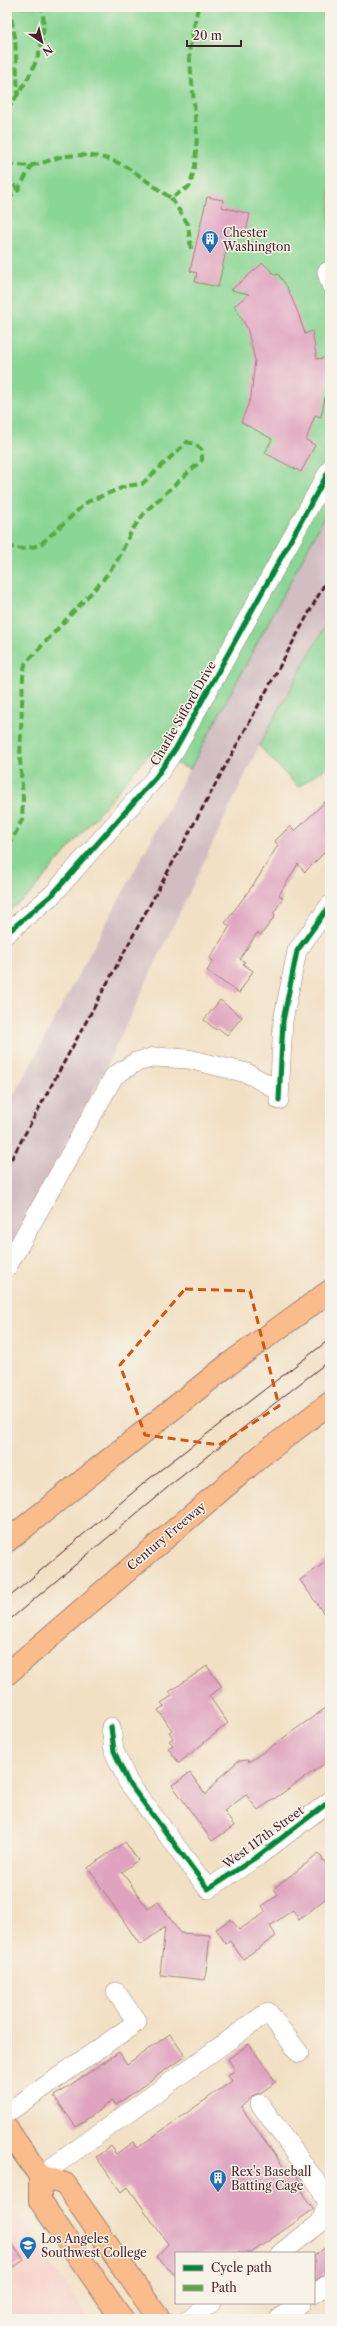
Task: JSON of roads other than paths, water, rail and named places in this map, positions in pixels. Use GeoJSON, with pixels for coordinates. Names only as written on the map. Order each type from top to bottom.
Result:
{"type":"FeatureCollection","features":[{"type":"Feature","properties":{"kind":"main road"},"geometry":{"type":"LineString","coordinates":[[7,1541],[229,1364],[330,1291]]}},
{"type":"Feature","properties":{"kind":"main road","name":"Century Freeway"},"geometry":{"type":"LineString","coordinates":[[7,1674],[262,1455],[330,1403]]}},
{"type":"Feature","properties":{"kind":"main road"},"geometry":{"type":"LineString","coordinates":[[7,2129],[40,2176],[40,2201],[122,2319]]}},
{"type":"Feature","properties":{"kind":"main road"},"geometry":{"type":"LineString","coordinates":[[40,2176],[65,2184],[159,2319]]}},
{"type":"Feature","properties":{"kind":"street","name":"Charlie Sifford Drive"},"geometry":{"type":"LineString","coordinates":[[7,933],[53,894],[156,777],[180,742],[330,469]]}},
{"type":"Feature","properties":{"kind":"street"},"geometry":{"type":"LineString","coordinates":[[7,1267],[114,1076],[136,1062],[155,1056],[188,1059],[247,1073],[279,1095],[283,1021],[297,951],[330,905]]}},
{"type":"Feature","properties":{"kind":"street","name":"West 117th Street"},"geometry":{"type":"LineString","coordinates":[[111,1727],[114,1750],[128,1782],[208,1889],[258,1856],[330,1800]]}},
{"type":"Feature","properties":{"kind":"street"},"geometry":{"type":"LineString","coordinates":[[7,2113],[136,2022],[116,1992]]}},
{"type":"Feature","properties":{"kind":"street"},"geometry":{"type":"LineString","coordinates":[[40,2176],[268,2012],[300,2053]]}},
{"type":"Feature","properties":{"kind":"street"},"geometry":{"type":"LineString","coordinates":[[260,2104],[320,2187],[328,2204],[320,2223],[281,2252]]}},
{"type":"Feature","properties":{"kind":"street"},"geometry":{"type":"LineString","coordinates":[[315,2293],[330,2283]]}},
{"type":"Feature","properties":{"kind":"street"},"geometry":{"type":"LineString","coordinates":[[189,2319],[210,2304]]}},
{"type":"Feature","properties":{"kind":"street"},"geometry":{"type":"LineString","coordinates":[[278,2319],[300,2304]]}},
{"type":"Feature","properties":{"kind":"tram line"},"geometry":{"type":"LineString","coordinates":[[7,1599],[150,1478],[330,1339]]}},
{"type":"Feature","properties":{"kind":"tram line"},"geometry":{"type":"LineString","coordinates":[[7,1622],[173,1483],[330,1360]]}},
{"type":"Feature","properties":{"kind":"railway"},"geometry":{"type":"LineString","coordinates":[[7,1167],[330,574]]}},
{"type":"Feature","properties":{"kind":"place","name":"Chester Washington"},"geometry":{"type":"Point","coordinates":[210,254]}},
{"type":"Feature","properties":{"kind":"place","name":"Rex's Baseball Batting Cage"},"geometry":{"type":"Point","coordinates":[218,2193]}},
{"type":"Feature","properties":{"kind":"place","name":"Los Angeles Southwest College"},"geometry":{"type":"Point","coordinates":[28,2260]}}]}
